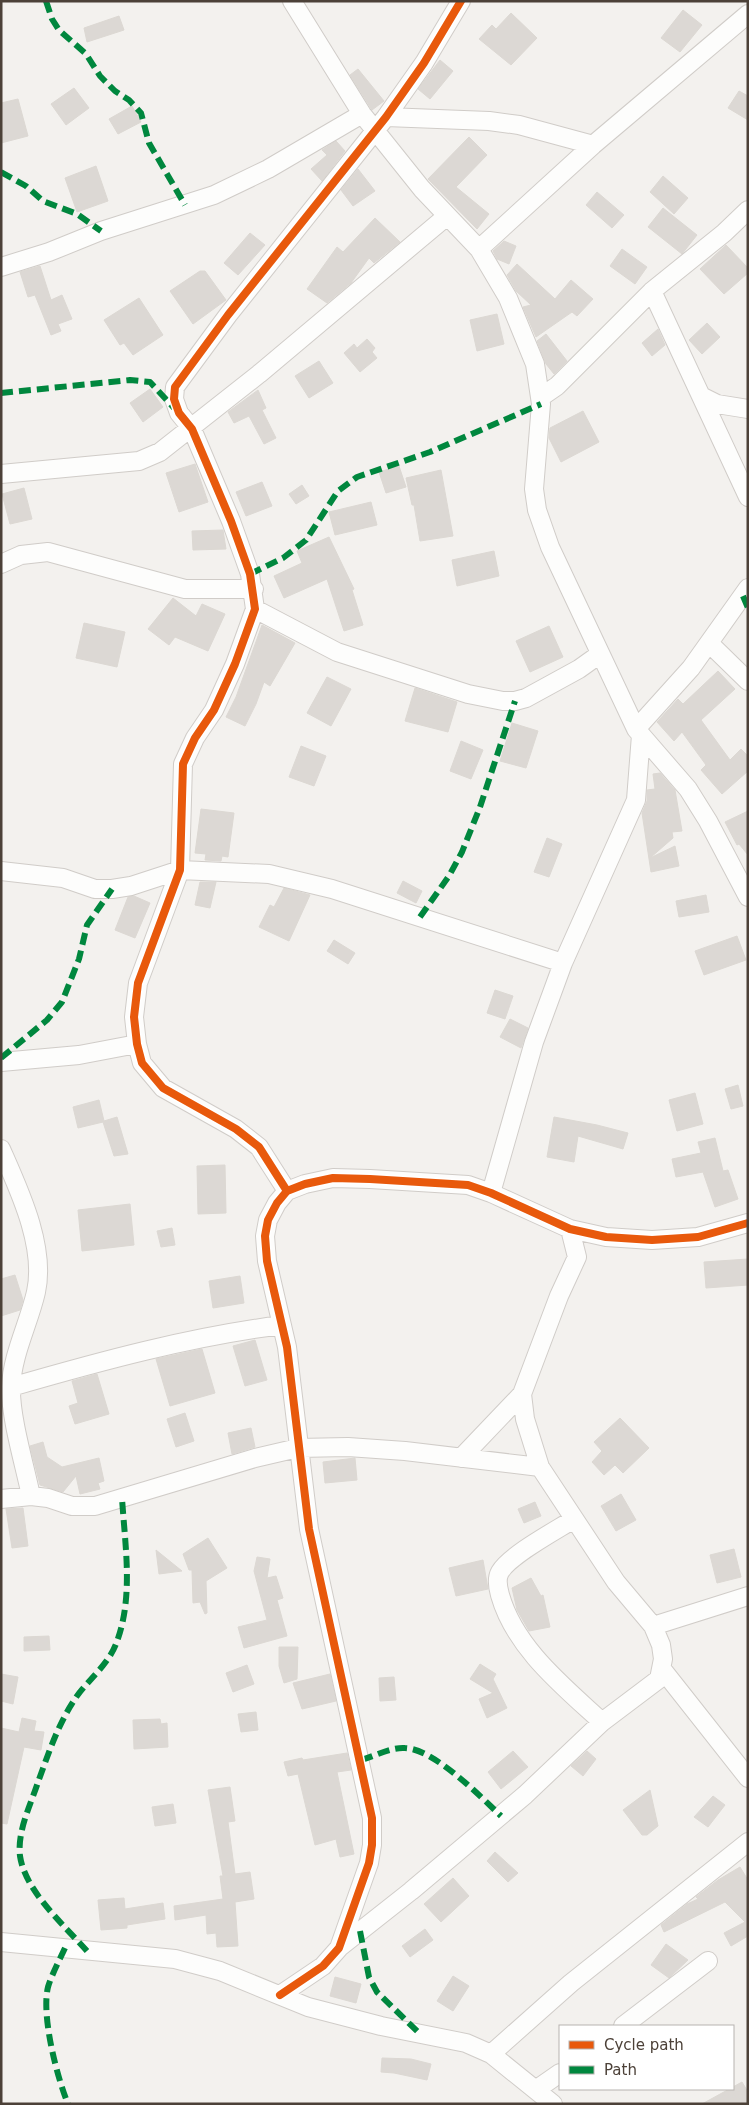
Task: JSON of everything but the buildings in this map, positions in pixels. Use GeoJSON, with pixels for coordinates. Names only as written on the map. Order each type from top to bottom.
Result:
{"type":"FeatureCollection","features":[{"type":"Feature","properties":{"kind":"street"},"geometry":{"type":"LineString","coordinates":[[292,1],[375,132],[447,216],[479,249],[508,298],[524,332],[535,364],[541,397],[534,470],[537,510],[550,547],[638,732],[688,789],[708,821],[748,896]]}},
{"type":"Feature","properties":{"kind":"street"},"geometry":{"type":"LineString","coordinates":[[287,1191],[259,1147],[236,1129],[164,1088],[142,1063],[136,1044],[134,1017],[138,983],[180,870],[183,764],[195,738],[214,710],[235,664],[255,609],[254,589],[231,521],[192,429],[179,413],[174,399],[175,387],[180,377],[375,132],[424,63],[461,1]]}},
{"type":"Feature","properties":{"kind":"street"},"geometry":{"type":"LineString","coordinates":[[479,249],[593,145],[748,14]]}},
{"type":"Feature","properties":{"kind":"street"},"geometry":{"type":"LineString","coordinates":[[1,267],[48,252],[101,231],[214,195],[268,169],[362,114]]}},
{"type":"Feature","properties":{"kind":"street"},"geometry":{"type":"LineString","coordinates":[[386,117],[489,121],[519,125],[593,145]]}},
{"type":"Feature","properties":{"kind":"street"},"geometry":{"type":"LineString","coordinates":[[541,397],[557,386],[652,291],[724,233],[748,210]]}},
{"type":"Feature","properties":{"kind":"street"},"geometry":{"type":"LineString","coordinates":[[1,474],[139,461],[160,452],[192,429],[447,216]]}},
{"type":"Feature","properties":{"kind":"street"},"geometry":{"type":"LineString","coordinates":[[652,291],[748,497]]}},
{"type":"Feature","properties":{"kind":"street"},"geometry":{"type":"LineString","coordinates":[[701,396],[717,404],[748,410]]}},
{"type":"Feature","properties":{"kind":"street"},"geometry":{"type":"LineString","coordinates":[[1,564],[21,555],[48,552],[121,574],[185,589],[254,589]]}},
{"type":"Feature","properties":{"kind":"street"},"geometry":{"type":"LineString","coordinates":[[491,1193],[534,1042],[563,964],[636,800],[638,732],[710,644],[748,588]]}},
{"type":"Feature","properties":{"kind":"street"},"geometry":{"type":"LineString","coordinates":[[255,609],[337,652],[468,694],[503,701],[515,701],[526,698],[579,670],[600,654]]}},
{"type":"Feature","properties":{"kind":"street"},"geometry":{"type":"LineString","coordinates":[[710,644],[748,680]]}},
{"type":"Feature","properties":{"kind":"street"},"geometry":{"type":"LineString","coordinates":[[1,871],[63,878],[95,889],[131,886],[180,870],[269,874],[332,890],[563,964]]}},
{"type":"Feature","properties":{"kind":"street"},"geometry":{"type":"LineString","coordinates":[[1,1062],[79,1055],[136,1044]]}},
{"type":"Feature","properties":{"kind":"street"},"geometry":{"type":"LineString","coordinates":[[1,1149],[30,1219],[36,1254],[36,1290],[17,1355],[11,1387],[31,1496]]}},
{"type":"Feature","properties":{"kind":"street"},"geometry":{"type":"LineString","coordinates":[[339,1948],[369,1863],[372,1845],[372,1818],[309,1529],[287,1347],[267,1261],[265,1236],[268,1220],[277,1202],[287,1191],[305,1184],[333,1178],[468,1185],[491,1193],[570,1229],[606,1237],[652,1240],[698,1237],[748,1223]]}},
{"type":"Feature","properties":{"kind":"street"},"geometry":{"type":"LineString","coordinates":[[570,1229],[577,1257]]}},
{"type":"Feature","properties":{"kind":"street"},"geometry":{"type":"LineString","coordinates":[[460,1458],[522,1394],[559,1296],[577,1257],[606,1237]]}},
{"type":"Feature","properties":{"kind":"street"},"geometry":{"type":"LineString","coordinates":[[11,1387],[152,1347],[232,1331],[282,1325]]}},
{"type":"Feature","properties":{"kind":"street"},"geometry":{"type":"LineString","coordinates":[[280,1995],[323,1966],[339,1948],[411,1892],[525,1795],[602,1722],[658,1679],[662,1669],[661,1645],[653,1626],[616,1582],[540,1467],[525,1419],[522,1394]]}},
{"type":"Feature","properties":{"kind":"street"},"geometry":{"type":"LineString","coordinates":[[1,1498],[31,1496],[48,1498],[72,1506],[95,1506],[255,1458],[298,1448],[358,1448],[540,1467]]}},
{"type":"Feature","properties":{"kind":"street"},"geometry":{"type":"LineString","coordinates":[[574,1519],[511,1559],[499,1573],[497,1585],[502,1604],[521,1638],[551,1674],[602,1722]]}},
{"type":"Feature","properties":{"kind":"street"},"geometry":{"type":"LineString","coordinates":[[653,1626],[748,1596]]}},
{"type":"Feature","properties":{"kind":"street"},"geometry":{"type":"LineString","coordinates":[[662,1669],[748,1778]]}},
{"type":"Feature","properties":{"kind":"street"},"geometry":{"type":"LineString","coordinates":[[491,2054],[571,1983],[748,1842]]}},
{"type":"Feature","properties":{"kind":"street"},"geometry":{"type":"LineString","coordinates":[[1,1942],[175,1959],[220,1971],[308,2007],[380,2026],[466,2043],[491,2054],[537,2089],[552,2104]]}},
{"type":"Feature","properties":{"kind":"street"},"geometry":{"type":"LineString","coordinates":[[624,2025],[708,1961]]}},
{"type":"Feature","properties":{"kind":"street"},"geometry":{"type":"LineString","coordinates":[[537,2089],[559,2074]]}},
{"type":"Feature","properties":{"kind":"marked path"},"geometry":{"type":"LineString","coordinates":[[46,1],[52,19],[59,30],[86,54],[100,76],[115,91],[129,100],[141,113],[149,143],[185,205]]}},
{"type":"Feature","properties":{"kind":"marked path"},"geometry":{"type":"LineString","coordinates":[[1,172],[26,186],[43,201],[77,214],[101,231]]}},
{"type":"Feature","properties":{"kind":"marked path"},"geometry":{"type":"LineString","coordinates":[[1,393],[130,380],[150,382],[174,408]]}},
{"type":"Feature","properties":{"kind":"marked path"},"geometry":{"type":"LineString","coordinates":[[250,574],[283,558],[306,540],[338,491],[357,477],[430,452],[541,404]]}},
{"type":"Feature","properties":{"kind":"marked path"},"geometry":{"type":"LineString","coordinates":[[743,596],[748,608]]}},
{"type":"Feature","properties":{"kind":"marked path"},"geometry":{"type":"LineString","coordinates":[[420,917],[449,876],[462,852],[480,807],[515,701]]}},
{"type":"Feature","properties":{"kind":"marked path"},"geometry":{"type":"LineString","coordinates":[[1,1058],[47,1020],[62,1002],[79,959],[87,925],[112,889]]}},
{"type":"Feature","properties":{"kind":"marked path"},"geometry":{"type":"LineString","coordinates":[[87,1951],[37,1895],[23,1869],[20,1847],[25,1818],[58,1731],[78,1695],[112,1652],[122,1626],[127,1590],[122,1498]]}},
{"type":"Feature","properties":{"kind":"marked path"},"geometry":{"type":"LineString","coordinates":[[361,1760],[394,1749],[417,1750],[456,1775],[501,1816]]}},
{"type":"Feature","properties":{"kind":"marked path"},"geometry":{"type":"LineString","coordinates":[[360,1931],[369,1977],[377,1992],[420,2034]]}},
{"type":"Feature","properties":{"kind":"marked path"},"geometry":{"type":"LineString","coordinates":[[65,1948],[48,1987],[46,1999],[51,2046],[68,2104]]}},
{"type":"Feature","properties":{"kind":"cycle path"},"geometry":{"type":"LineString","coordinates":[[287,1191],[259,1147],[236,1129],[163,1088],[142,1063],[137,1044],[134,1017],[138,983],[180,870],[183,764],[195,738],[214,710],[235,664],[255,609],[250,574],[231,521],[192,429],[179,413],[174,399],[175,387],[228,315],[386,117],[424,63],[461,1]]}},
{"type":"Feature","properties":{"kind":"cycle path"},"geometry":{"type":"LineString","coordinates":[[280,1995],[323,1966],[339,1948],[369,1863],[372,1845],[372,1818],[309,1529],[287,1347],[267,1261],[265,1236],[268,1220],[277,1203],[287,1191],[305,1184],[333,1178],[370,1179],[468,1185],[491,1193],[570,1229],[606,1237],[652,1240],[698,1237],[748,1223]]}}]}
